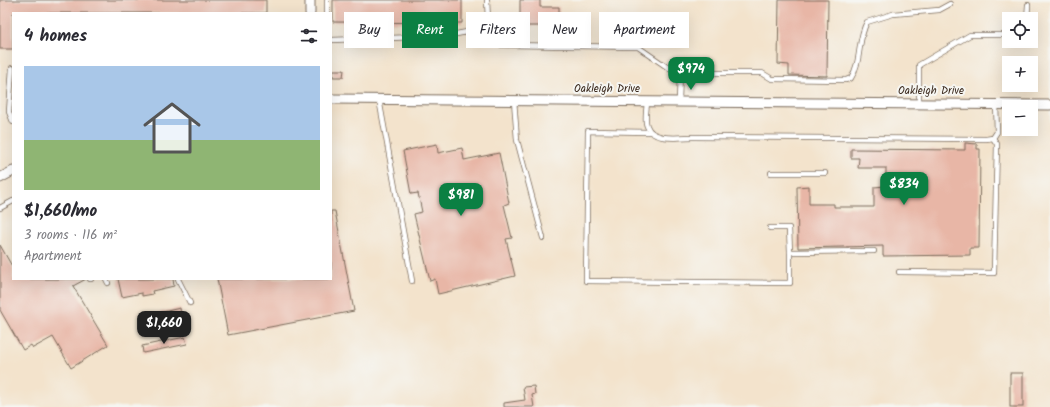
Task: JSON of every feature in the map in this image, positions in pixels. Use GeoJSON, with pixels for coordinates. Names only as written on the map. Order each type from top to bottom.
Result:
{"type":"FeatureCollection","features":[{"type":"Feature","properties":{"kind":"street"},"geometry":{"type":"LineString","coordinates":[[310,0],[310,12]]}},
{"type":"Feature","properties":{"kind":"street","name":"Oakleigh Drive"},"geometry":{"type":"LineString","coordinates":[[332,99],[1050,104]]}},
{"type":"Feature","properties":{"kind":"street"},"geometry":{"type":"LineString","coordinates":[[0,178],[12,172]]}},
{"type":"Feature","properties":{"kind":"lane"},"geometry":{"type":"LineString","coordinates":[[327,0],[327,12]]}},
{"type":"Feature","properties":{"kind":"lane"},"geometry":{"type":"LineString","coordinates":[[487,0],[487,12]]}},
{"type":"Feature","properties":{"kind":"lane"},"geometry":{"type":"LineString","coordinates":[[530,45],[638,47],[667,67],[680,73],[762,73],[772,79],[846,80],[851,78],[858,64],[863,29],[867,22],[893,14],[939,10],[950,4]]}},
{"type":"Feature","properties":{"kind":"lane"},"geometry":{"type":"LineString","coordinates":[[1028,5],[1028,12]]}},
{"type":"Feature","properties":{"kind":"lane"},"geometry":{"type":"LineString","coordinates":[[332,40],[446,36],[466,32]]}},
{"type":"Feature","properties":{"kind":"lane"},"geometry":{"type":"LineString","coordinates":[[919,103],[919,65],[970,35],[1002,35]]}},
{"type":"Feature","properties":{"kind":"lane"},"geometry":{"type":"LineString","coordinates":[[12,68],[9,112],[12,120]]}},
{"type":"Feature","properties":{"kind":"lane"},"geometry":{"type":"LineString","coordinates":[[679,101],[680,73]]}},
{"type":"Feature","properties":{"kind":"lane"},"geometry":{"type":"LineString","coordinates":[[379,99],[412,281]]}},
{"type":"Feature","properties":{"kind":"lane"},"geometry":{"type":"LineString","coordinates":[[514,100],[517,140],[543,238]]}},
{"type":"Feature","properties":{"kind":"lane"},"geometry":{"type":"LineString","coordinates":[[647,101],[646,126],[650,132]]}},
{"type":"Feature","properties":{"kind":"lane"},"geometry":{"type":"LineString","coordinates":[[993,138],[997,132],[996,104]]}},
{"type":"Feature","properties":{"kind":"lane"},"geometry":{"type":"LineString","coordinates":[[770,228],[789,228],[790,283],[586,281],[588,131],[650,132],[658,136],[993,138]]}},
{"type":"Feature","properties":{"kind":"lane"},"geometry":{"type":"LineString","coordinates":[[900,272],[994,273],[997,144],[993,138]]}},
{"type":"Feature","properties":{"kind":"lane"},"geometry":{"type":"LineString","coordinates":[[771,173],[824,173]]}},
{"type":"Feature","properties":{"kind":"lane"},"geometry":{"type":"LineString","coordinates":[[0,208],[12,202]]}},
{"type":"Feature","properties":{"kind":"lane"},"geometry":{"type":"LineString","coordinates":[[790,252],[874,251]]}},
{"type":"Feature","properties":{"kind":"lane"},"geometry":{"type":"LineString","coordinates":[[178,280],[190,303]]}},
{"type":"Feature","properties":{"kind":"building"},"geometry":{"type":"Polygon","coordinates":[[[0,0],[266,0],[266,12],[12,12],[12,49],[0,49],[0,0]]]}},
{"type":"Feature","properties":{"kind":"building"},"geometry":{"type":"Polygon","coordinates":[[[333,0],[462,0],[462,23],[458,23],[458,12],[402,12],[402,23],[394,22],[394,12],[344,12],[344,22],[333,22],[333,0]]]}},
{"type":"Feature","properties":{"kind":"building"},"geometry":{"type":"Polygon","coordinates":[[[520,0],[540,0],[540,7],[559,7],[559,12],[538,12],[538,26],[530,26],[530,12],[520,12],[520,0]]]}},
{"type":"Feature","properties":{"kind":"building"},"geometry":{"type":"Polygon","coordinates":[[[779,0],[828,0],[827,76],[789,75],[789,65],[778,64],[779,0]]]}},
{"type":"Feature","properties":{"kind":"building"},"geometry":{"type":"Polygon","coordinates":[[[333,70],[344,70],[343,77],[333,77],[333,70]]]}},
{"type":"Feature","properties":{"kind":"building"},"geometry":{"type":"Polygon","coordinates":[[[965,143],[977,144],[977,149],[980,149],[979,248],[970,248],[970,255],[883,256],[883,246],[798,248],[797,187],[809,186],[809,204],[834,204],[834,207],[874,207],[874,187],[886,186],[886,168],[858,168],[859,158],[851,158],[851,149],[965,150],[965,143]]]}},
{"type":"Feature","properties":{"kind":"building"},"geometry":{"type":"Polygon","coordinates":[[[437,144],[438,153],[462,148],[464,160],[499,153],[509,203],[504,205],[512,238],[506,239],[515,276],[438,294],[435,279],[430,281],[414,214],[422,212],[418,193],[411,194],[403,151],[437,144]]]}},
{"type":"Feature","properties":{"kind":"building"},"geometry":{"type":"Polygon","coordinates":[[[332,211],[335,211],[354,311],[228,335],[217,280],[332,280],[332,211]]]}},
{"type":"Feature","properties":{"kind":"building"},"geometry":{"type":"Polygon","coordinates":[[[0,245],[12,266],[12,280],[84,280],[73,286],[108,345],[71,368],[53,337],[33,348],[31,345],[23,350],[0,310],[0,245]]]}},
{"type":"Feature","properties":{"kind":"building"},"geometry":{"type":"Polygon","coordinates":[[[118,280],[173,280],[174,286],[152,291],[153,294],[142,296],[142,293],[122,297],[118,280]]]}},
{"type":"Feature","properties":{"kind":"building"},"geometry":{"type":"Polygon","coordinates":[[[180,308],[181,316],[142,324],[141,317],[180,308]]]}},
{"type":"Feature","properties":{"kind":"building"},"geometry":{"type":"Polygon","coordinates":[[[185,337],[187,344],[143,353],[142,346],[185,337]]]}},
{"type":"Feature","properties":{"kind":"building"},"geometry":{"type":"Polygon","coordinates":[[[1010,373],[1023,373],[1023,407],[1010,407],[1010,373]]]}},
{"type":"Feature","properties":{"kind":"building"},"geometry":{"type":"Polygon","coordinates":[[[534,386],[535,394],[532,395],[534,407],[504,407],[504,403],[525,400],[523,387],[534,386]]]}}]}
